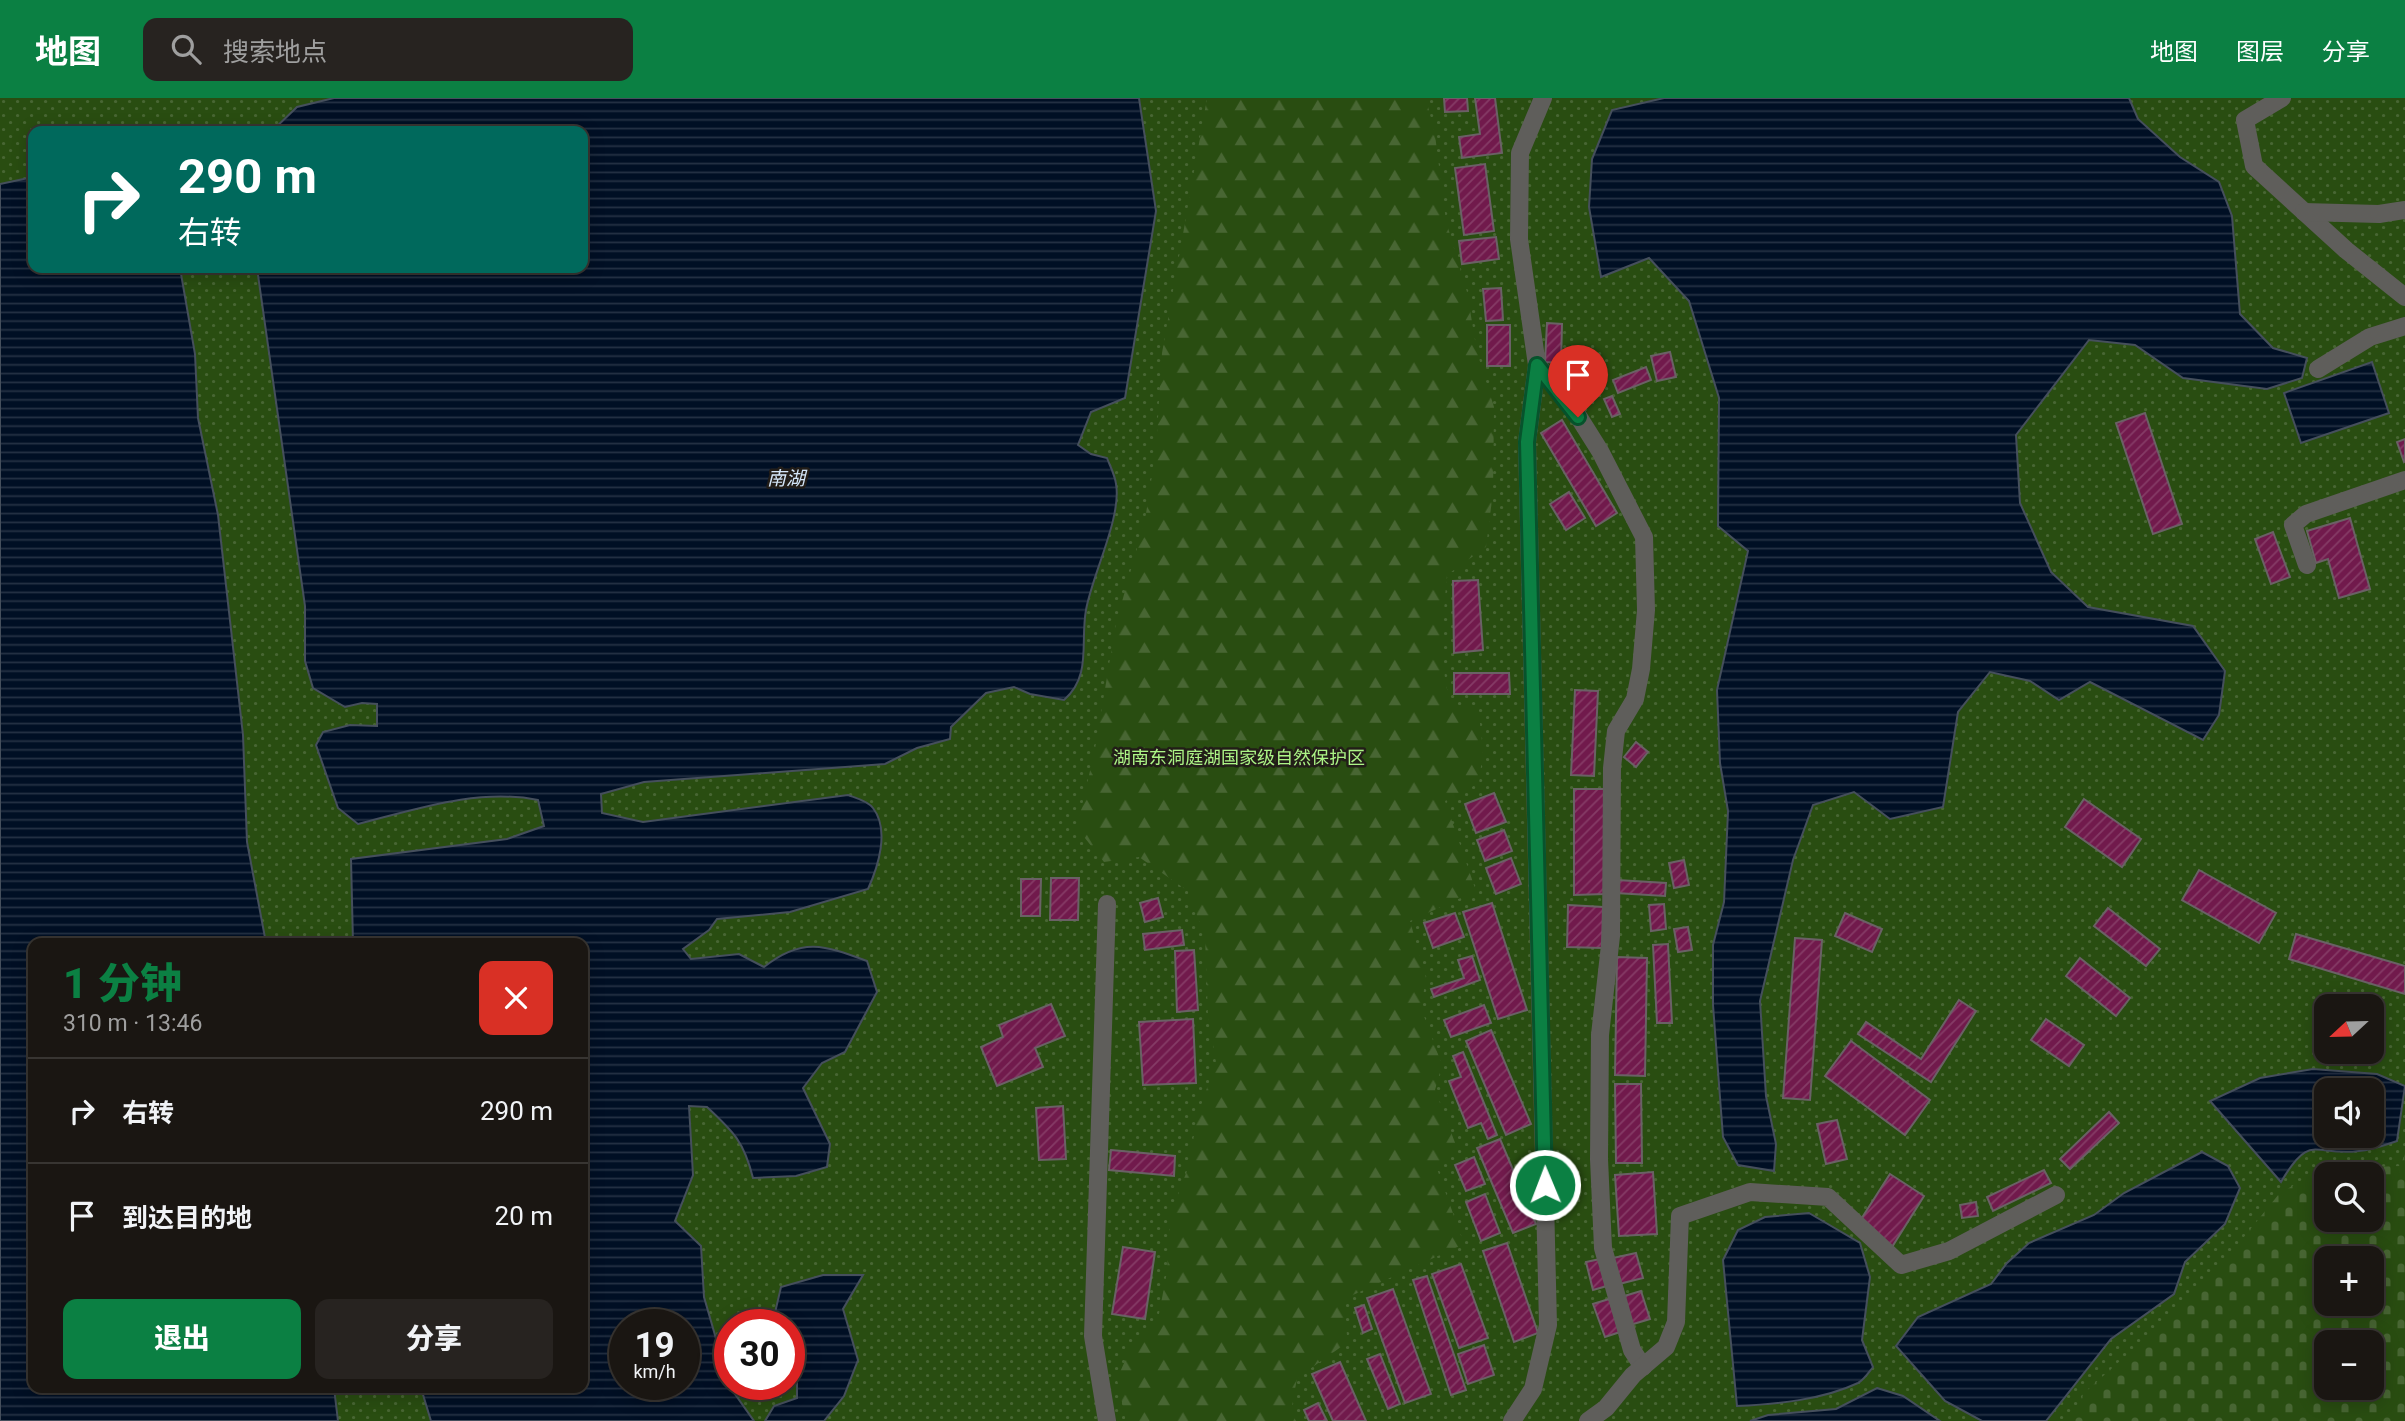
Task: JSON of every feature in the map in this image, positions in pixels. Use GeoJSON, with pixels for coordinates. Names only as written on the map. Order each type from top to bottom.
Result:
{"type":"FeatureCollection","features":[{"type":"Feature","properties":{"kind":"street"},"geometry":{"type":"LineString","coordinates":[[1513,1421],[1533,1389],[1548,1325],[1527,442],[1537,365],[1519,239],[1520,153],[1543,98]]}},
{"type":"Feature","properties":{"kind":"street"},"geometry":{"type":"LineString","coordinates":[[2282,98],[2245,120],[2254,166],[2346,250],[2405,297]]}},
{"type":"Feature","properties":{"kind":"street"},"geometry":{"type":"LineString","coordinates":[[2304,212],[2379,214],[2405,210]]}},
{"type":"Feature","properties":{"kind":"street"},"geometry":{"type":"LineString","coordinates":[[2318,369],[2370,337],[2405,326]]}},
{"type":"Feature","properties":{"kind":"street"},"geometry":{"type":"LineString","coordinates":[[1537,365],[1568,400],[1644,537],[1646,610],[1642,669],[1635,699],[1616,731],[1612,768],[1611,936],[1600,1035],[1603,1248],[1632,1350],[1643,1367]]}},
{"type":"Feature","properties":{"kind":"street"},"geometry":{"type":"LineString","coordinates":[[2307,565],[2293,525],[2305,514],[2405,480]]}},
{"type":"Feature","properties":{"kind":"street"},"geometry":{"type":"LineString","coordinates":[[1107,904],[1093,1336],[1107,1421]]}},
{"type":"Feature","properties":{"kind":"street"},"geometry":{"type":"LineString","coordinates":[[1588,1421],[1606,1408],[1643,1367],[1666,1347],[1676,1322],[1680,1216],[1750,1192],[1828,1197],[1901,1265],[1949,1251],[2056,1195]]}},
{"type":"Feature","properties":{"kind":"green space","name":"湖南东洞庭湖国家级自然保护区"},"geometry":{"type":"Polygon","coordinates":[[[0,98],[2405,98],[2405,1421],[0,1421],[0,98]]]}},
{"type":"Feature","properties":{"kind":"green space"},"geometry":{"type":"Polygon","coordinates":[[[1207,98],[1426,98],[1435,135],[1446,221],[1467,292],[1477,352],[1494,407],[1493,492],[1486,547],[1447,575],[1443,626],[1443,659],[1452,709],[1478,706],[1483,750],[1479,783],[1445,801],[1476,891],[1410,921],[1426,978],[1421,1008],[1442,1065],[1435,1090],[1457,1148],[1436,1166],[1464,1244],[1342,1300],[1348,1342],[1297,1378],[1291,1412],[1296,1421],[1126,1421],[1117,1379],[1132,1345],[1158,1319],[1167,1272],[1170,1216],[1188,1168],[1198,1114],[1216,1062],[1208,1016],[1205,937],[1188,891],[1139,857],[1104,862],[1077,828],[1095,749],[1116,623],[1145,520],[1156,450],[1162,353],[1207,98]]]}},
{"type":"Feature","properties":{"kind":"green space"},"geometry":{"type":"Polygon","coordinates":[[[2405,1154],[2405,1421],[2072,1421],[2083,1394],[2204,1286],[2279,1194],[2314,1173],[2314,1232],[2384,1232],[2384,1167],[2400,1166],[2405,1154]]]}},
{"type":"Feature","properties":{"kind":"water","name":"南湖"},"geometry":{"type":"Polygon","coordinates":[[[334,98],[1139,98],[1156,211],[1125,398],[1091,412],[1078,445],[1091,454],[1107,458],[1117,497],[1111,529],[1089,596],[1084,622],[1082,669],[1073,691],[1064,700],[1030,694],[1014,687],[986,693],[951,727],[950,739],[917,748],[885,764],[644,782],[601,794],[602,813],[643,822],[848,795],[871,806],[881,827],[881,848],[868,889],[790,912],[717,919],[709,930],[683,949],[691,959],[739,954],[764,967],[790,951],[826,948],[867,961],[877,992],[845,1052],[822,1063],[803,1088],[830,1144],[827,1167],[796,1176],[753,1178],[742,1146],[731,1131],[707,1107],[689,1106],[693,1175],[675,1221],[701,1246],[704,1297],[714,1332],[714,1400],[739,1400],[754,1421],[431,1421],[423,1393],[588,1393],[588,938],[353,938],[351,859],[507,839],[544,826],[538,800],[515,797],[470,798],[358,824],[338,808],[316,745],[323,732],[350,725],[377,726],[377,704],[362,703],[345,707],[313,688],[305,661],[305,606],[258,273],[588,273],[588,126],[277,126],[297,107],[334,98]]]}},
{"type":"Feature","properties":{"kind":"water"},"geometry":{"type":"Polygon","coordinates":[[[1664,98],[2129,98],[2138,119],[2180,157],[2219,182],[2232,216],[2240,314],[2273,348],[2307,358],[2302,378],[2267,389],[2183,378],[2135,345],[2089,340],[2016,435],[2020,503],[2051,572],[2088,607],[2193,626],[2225,671],[2219,715],[2203,740],[2090,682],[2059,700],[2030,681],[1990,672],[1958,712],[1943,807],[1890,819],[1854,792],[1813,805],[1793,860],[1760,1001],[1766,1096],[1776,1144],[1774,1171],[1738,1165],[1723,1137],[1713,1005],[1713,945],[1724,902],[1728,811],[1720,763],[1717,690],[1748,551],[1718,526],[1719,398],[1689,301],[1649,258],[1601,277],[1589,207],[1592,159],[1612,110],[1664,98]]]}},
{"type":"Feature","properties":{"kind":"water"},"geometry":{"type":"Polygon","coordinates":[[[28,178],[28,273],[181,273],[195,354],[198,418],[218,515],[243,735],[247,842],[265,938],[28,938],[28,1393],[335,1393],[338,1421],[0,1421],[0,184],[28,178]]]}},
{"type":"Feature","properties":{"kind":"water"},"geometry":{"type":"Polygon","coordinates":[[[2372,362],[2389,413],[2301,443],[2284,393],[2372,362]]]}},
{"type":"Feature","properties":{"kind":"water"},"geometry":{"type":"Polygon","coordinates":[[[2313,1069],[2377,1074],[2405,1086],[2397,1141],[2384,1145],[2384,1078],[2314,1078],[2314,1148],[2373,1148],[2344,1152],[2307,1151],[2291,1166],[2281,1182],[2210,1101],[2260,1078],[2313,1069]]]}},
{"type":"Feature","properties":{"kind":"water"},"geometry":{"type":"Polygon","coordinates":[[[2202,1152],[2228,1166],[2240,1188],[2225,1224],[2185,1262],[2174,1294],[2111,1339],[2046,1421],[1982,1421],[1945,1401],[1896,1346],[1918,1317],[1991,1284],[2007,1263],[2029,1243],[2094,1215],[2124,1193],[2202,1152]]]}},
{"type":"Feature","properties":{"kind":"water"},"geometry":{"type":"Polygon","coordinates":[[[1809,1213],[1860,1243],[1870,1277],[1862,1340],[1873,1367],[1858,1383],[1844,1389],[1783,1402],[1737,1406],[1723,1260],[1738,1230],[1765,1217],[1809,1213]]]}},
{"type":"Feature","properties":{"kind":"water"},"geometry":{"type":"Polygon","coordinates":[[[823,1275],[863,1275],[843,1309],[858,1360],[844,1396],[824,1421],[765,1421],[774,1406],[791,1400],[805,1400],[805,1309],[776,1309],[781,1287],[823,1275]]]}},
{"type":"Feature","properties":{"kind":"water"},"geometry":{"type":"Polygon","coordinates":[[[1877,1388],[1903,1396],[1940,1421],[1750,1421],[1768,1415],[1836,1409],[1877,1388]]]}},
{"type":"Feature","properties":{"kind":"building"},"geometry":{"type":"Polygon","coordinates":[[[1444,98],[1467,98],[1468,111],[1445,112],[1444,98]]]}},
{"type":"Feature","properties":{"kind":"building"},"geometry":{"type":"Polygon","coordinates":[[[1475,98],[1495,98],[1502,153],[1462,158],[1459,137],[1480,134],[1475,98]]]}},
{"type":"Feature","properties":{"kind":"building"},"geometry":{"type":"Polygon","coordinates":[[[1485,164],[1494,231],[1464,235],[1455,168],[1485,164]]]}},
{"type":"Feature","properties":{"kind":"building"},"geometry":{"type":"Polygon","coordinates":[[[1496,237],[1499,259],[1462,264],[1459,241],[1496,237]]]}},
{"type":"Feature","properties":{"kind":"building"},"geometry":{"type":"Polygon","coordinates":[[[1501,288],[1503,320],[1486,321],[1483,289],[1501,288]]]}},
{"type":"Feature","properties":{"kind":"building"},"geometry":{"type":"Polygon","coordinates":[[[1547,323],[1562,324],[1561,363],[1545,362],[1547,323]]]}},
{"type":"Feature","properties":{"kind":"building"},"geometry":{"type":"Polygon","coordinates":[[[1487,325],[1510,325],[1510,366],[1487,366],[1487,325]]]}},
{"type":"Feature","properties":{"kind":"building"},"geometry":{"type":"Polygon","coordinates":[[[1670,352],[1676,377],[1657,381],[1651,356],[1670,352]]]}},
{"type":"Feature","properties":{"kind":"building"},"geometry":{"type":"Polygon","coordinates":[[[1646,367],[1651,380],[1618,393],[1613,380],[1646,367]]]}},
{"type":"Feature","properties":{"kind":"building"},"geometry":{"type":"Polygon","coordinates":[[[1612,396],[1620,414],[1612,417],[1604,399],[1612,396]]]}},
{"type":"Feature","properties":{"kind":"building"},"geometry":{"type":"Polygon","coordinates":[[[2145,413],[2182,524],[2153,534],[2116,423],[2145,413]]]}},
{"type":"Feature","properties":{"kind":"building"},"geometry":{"type":"Polygon","coordinates":[[[1562,420],[1617,513],[1596,526],[1541,433],[1562,420]]]}},
{"type":"Feature","properties":{"kind":"building"},"geometry":{"type":"Polygon","coordinates":[[[2405,439],[2405,461],[2404,462],[2397,442],[2405,439]]]}},
{"type":"Feature","properties":{"kind":"building"},"geometry":{"type":"Polygon","coordinates":[[[1569,492],[1585,518],[1566,530],[1550,504],[1569,492]]]}},
{"type":"Feature","properties":{"kind":"building"},"geometry":{"type":"Polygon","coordinates":[[[2350,518],[2370,589],[2339,598],[2328,559],[2316,563],[2307,531],[2350,518]]]}},
{"type":"Feature","properties":{"kind":"building"},"geometry":{"type":"Polygon","coordinates":[[[2273,532],[2290,577],[2271,584],[2255,539],[2273,532]]]}},
{"type":"Feature","properties":{"kind":"building"},"geometry":{"type":"Polygon","coordinates":[[[1478,580],[1483,650],[1454,653],[1453,581],[1478,580]]]}},
{"type":"Feature","properties":{"kind":"building"},"geometry":{"type":"Polygon","coordinates":[[[1454,673],[1509,673],[1510,694],[1454,694],[1454,673]]]}},
{"type":"Feature","properties":{"kind":"building"},"geometry":{"type":"Polygon","coordinates":[[[1575,690],[1598,691],[1594,776],[1571,775],[1575,690]]]}},
{"type":"Feature","properties":{"kind":"building"},"geometry":{"type":"Polygon","coordinates":[[[1636,742],[1648,752],[1636,767],[1624,757],[1636,742]]]}},
{"type":"Feature","properties":{"kind":"building"},"geometry":{"type":"Polygon","coordinates":[[[1574,789],[1605,789],[1605,894],[1574,895],[1574,789]]]}},
{"type":"Feature","properties":{"kind":"building"},"geometry":{"type":"Polygon","coordinates":[[[1494,793],[1506,822],[1476,833],[1465,804],[1494,793]]]}},
{"type":"Feature","properties":{"kind":"building"},"geometry":{"type":"Polygon","coordinates":[[[2084,799],[2141,839],[2122,867],[2065,827],[2084,799]]]}},
{"type":"Feature","properties":{"kind":"building"},"geometry":{"type":"Polygon","coordinates":[[[1504,830],[1512,851],[1485,861],[1477,840],[1504,830]]]}},
{"type":"Feature","properties":{"kind":"building"},"geometry":{"type":"Polygon","coordinates":[[[1511,858],[1521,884],[1496,894],[1486,868],[1511,858]]]}},
{"type":"Feature","properties":{"kind":"building"},"geometry":{"type":"Polygon","coordinates":[[[1684,860],[1689,885],[1674,888],[1669,863],[1684,860]]]}},
{"type":"Feature","properties":{"kind":"building"},"geometry":{"type":"Polygon","coordinates":[[[2199,870],[2276,913],[2259,943],[2182,900],[2199,870]]]}},
{"type":"Feature","properties":{"kind":"building"},"geometry":{"type":"Polygon","coordinates":[[[1051,878],[1079,878],[1078,920],[1050,920],[1051,878]]]}},
{"type":"Feature","properties":{"kind":"building"},"geometry":{"type":"Polygon","coordinates":[[[1021,879],[1041,879],[1040,916],[1021,916],[1021,879]]]}},
{"type":"Feature","properties":{"kind":"building"},"geometry":{"type":"Polygon","coordinates":[[[1617,880],[1666,883],[1665,896],[1616,893],[1617,880]]]}},
{"type":"Feature","properties":{"kind":"building"},"geometry":{"type":"Polygon","coordinates":[[[1158,898],[1163,917],[1145,922],[1140,903],[1158,898]]]}},
{"type":"Feature","properties":{"kind":"building"},"geometry":{"type":"Polygon","coordinates":[[[1492,903],[1527,1010],[1498,1019],[1463,912],[1492,903]]]}},
{"type":"Feature","properties":{"kind":"building"},"geometry":{"type":"Polygon","coordinates":[[[1664,904],[1666,929],[1651,931],[1649,905],[1664,904]]]}},
{"type":"Feature","properties":{"kind":"building"},"geometry":{"type":"Polygon","coordinates":[[[1568,905],[1603,907],[1602,948],[1567,947],[1568,905]]]}},
{"type":"Feature","properties":{"kind":"building"},"geometry":{"type":"Polygon","coordinates":[[[2108,908],[2160,949],[2146,966],[2094,926],[2108,908]]]}},
{"type":"Feature","properties":{"kind":"building"},"geometry":{"type":"Polygon","coordinates":[[[1455,913],[1464,937],[1433,948],[1424,923],[1455,913]]]}},
{"type":"Feature","properties":{"kind":"building"},"geometry":{"type":"Polygon","coordinates":[[[1845,913],[1882,929],[1872,952],[1835,936],[1845,913]]]}},
{"type":"Feature","properties":{"kind":"building"},"geometry":{"type":"Polygon","coordinates":[[[1688,927],[1692,950],[1678,952],[1674,929],[1688,927]]]}},
{"type":"Feature","properties":{"kind":"building"},"geometry":{"type":"Polygon","coordinates":[[[1182,930],[1184,945],[1145,950],[1143,934],[1182,930]]]}},
{"type":"Feature","properties":{"kind":"building"},"geometry":{"type":"Polygon","coordinates":[[[2296,934],[2405,966],[2405,994],[2289,959],[2296,934]]]}},
{"type":"Feature","properties":{"kind":"building"},"geometry":{"type":"Polygon","coordinates":[[[1795,938],[1822,940],[1810,1100],[1783,1098],[1795,938]]]}},
{"type":"Feature","properties":{"kind":"building"},"geometry":{"type":"Polygon","coordinates":[[[1668,944],[1672,1023],[1657,1023],[1653,945],[1668,944]]]}},
{"type":"Feature","properties":{"kind":"building"},"geometry":{"type":"Polygon","coordinates":[[[1194,950],[1198,1010],[1177,1012],[1175,951],[1194,950]]]}},
{"type":"Feature","properties":{"kind":"building"},"geometry":{"type":"Polygon","coordinates":[[[1472,956],[1480,980],[1434,997],[1431,989],[1464,978],[1458,960],[1472,956]]]}},
{"type":"Feature","properties":{"kind":"building"},"geometry":{"type":"Polygon","coordinates":[[[1617,957],[1647,958],[1645,1076],[1615,1075],[1617,957]]]}},
{"type":"Feature","properties":{"kind":"building"},"geometry":{"type":"Polygon","coordinates":[[[2080,958],[2130,998],[2116,1016],[2066,976],[2080,958]]]}},
{"type":"Feature","properties":{"kind":"building"},"geometry":{"type":"Polygon","coordinates":[[[1959,1000],[1976,1011],[1931,1082],[1858,1034],[1866,1022],[1921,1059],[1959,1000]]]}},
{"type":"Feature","properties":{"kind":"building"},"geometry":{"type":"Polygon","coordinates":[[[1051,1004],[1065,1036],[1035,1048],[1043,1067],[997,1086],[981,1047],[1003,1037],[999,1025],[1051,1004]]]}},
{"type":"Feature","properties":{"kind":"building"},"geometry":{"type":"Polygon","coordinates":[[[1484,1005],[1491,1023],[1451,1037],[1444,1020],[1484,1005]]]}},
{"type":"Feature","properties":{"kind":"building"},"geometry":{"type":"Polygon","coordinates":[[[1193,1019],[1196,1083],[1143,1085],[1139,1022],[1193,1019]]]}},
{"type":"Feature","properties":{"kind":"building"},"geometry":{"type":"Polygon","coordinates":[[[2046,1019],[2084,1045],[2069,1066],[2031,1040],[2046,1019]]]}},
{"type":"Feature","properties":{"kind":"building"},"geometry":{"type":"Polygon","coordinates":[[[1491,1030],[1531,1124],[1506,1135],[1466,1041],[1491,1030]]]}},
{"type":"Feature","properties":{"kind":"building"},"geometry":{"type":"Polygon","coordinates":[[[1851,1041],[1930,1100],[1905,1135],[1825,1076],[1851,1041]]]}},
{"type":"Feature","properties":{"kind":"building"},"geometry":{"type":"Polygon","coordinates":[[[1463,1052],[1497,1135],[1488,1139],[1481,1123],[1468,1128],[1449,1081],[1461,1077],[1453,1056],[1463,1052]]]}},
{"type":"Feature","properties":{"kind":"building"},"geometry":{"type":"Polygon","coordinates":[[[1615,1084],[1641,1084],[1642,1163],[1616,1163],[1615,1084]]]}},
{"type":"Feature","properties":{"kind":"building"},"geometry":{"type":"Polygon","coordinates":[[[1063,1106],[1066,1159],[1039,1160],[1036,1108],[1063,1106]]]}},
{"type":"Feature","properties":{"kind":"building"},"geometry":{"type":"Polygon","coordinates":[[[2109,1112],[2119,1123],[2070,1169],[2060,1159],[2109,1112]]]}},
{"type":"Feature","properties":{"kind":"building"},"geometry":{"type":"Polygon","coordinates":[[[1837,1120],[1847,1159],[1826,1164],[1817,1124],[1837,1120]]]}},
{"type":"Feature","properties":{"kind":"building"},"geometry":{"type":"Polygon","coordinates":[[[1500,1139],[1536,1224],[1513,1233],[1477,1148],[1500,1139]]]}},
{"type":"Feature","properties":{"kind":"building"},"geometry":{"type":"Polygon","coordinates":[[[1111,1150],[1175,1156],[1174,1176],[1109,1170],[1111,1150]]]}},
{"type":"Feature","properties":{"kind":"building"},"geometry":{"type":"Polygon","coordinates":[[[1474,1157],[1485,1184],[1466,1191],[1455,1165],[1474,1157]]]}},
{"type":"Feature","properties":{"kind":"building"},"geometry":{"type":"Polygon","coordinates":[[[2044,1170],[2051,1183],[1993,1211],[1987,1197],[2044,1170]]]}},
{"type":"Feature","properties":{"kind":"building"},"geometry":{"type":"Polygon","coordinates":[[[1653,1172],[1657,1234],[1619,1236],[1615,1175],[1653,1172]]]}},
{"type":"Feature","properties":{"kind":"building"},"geometry":{"type":"Polygon","coordinates":[[[1890,1174],[1924,1196],[1892,1247],[1858,1224],[1890,1174]]]}},
{"type":"Feature","properties":{"kind":"building"},"geometry":{"type":"Polygon","coordinates":[[[1485,1194],[1500,1233],[1481,1241],[1466,1202],[1485,1194]]]}},
{"type":"Feature","properties":{"kind":"building"},"geometry":{"type":"Polygon","coordinates":[[[1976,1202],[1978,1216],[1962,1218],[1960,1205],[1976,1202]]]}},
{"type":"Feature","properties":{"kind":"building"},"geometry":{"type":"Polygon","coordinates":[[[1507,1243],[1538,1333],[1514,1342],[1483,1251],[1507,1243]]]}},
{"type":"Feature","properties":{"kind":"building"},"geometry":{"type":"Polygon","coordinates":[[[1123,1247],[1155,1252],[1145,1319],[1112,1314],[1123,1247]]]}},
{"type":"Feature","properties":{"kind":"building"},"geometry":{"type":"Polygon","coordinates":[[[1636,1253],[1643,1278],[1619,1284],[1613,1258],[1636,1253]]]}},
{"type":"Feature","properties":{"kind":"building"},"geometry":{"type":"Polygon","coordinates":[[[1600,1259],[1607,1286],[1593,1290],[1586,1262],[1600,1259]]]}},
{"type":"Feature","properties":{"kind":"building"},"geometry":{"type":"Polygon","coordinates":[[[1461,1264],[1488,1338],[1459,1348],[1432,1274],[1461,1264]]]}},
{"type":"Feature","properties":{"kind":"building"},"geometry":{"type":"Polygon","coordinates":[[[1427,1276],[1466,1390],[1451,1395],[1413,1280],[1427,1276]]]}},
{"type":"Feature","properties":{"kind":"building"},"geometry":{"type":"Polygon","coordinates":[[[1393,1289],[1431,1394],[1405,1403],[1367,1298],[1393,1289]]]}},
{"type":"Feature","properties":{"kind":"building"},"geometry":{"type":"Polygon","coordinates":[[[1641,1291],[1650,1319],[1630,1325],[1621,1297],[1641,1291]]]}},
{"type":"Feature","properties":{"kind":"building"},"geometry":{"type":"Polygon","coordinates":[[[1609,1299],[1620,1332],[1605,1337],[1593,1304],[1609,1299]]]}},
{"type":"Feature","properties":{"kind":"building"},"geometry":{"type":"Polygon","coordinates":[[[1364,1305],[1372,1329],[1363,1333],[1355,1308],[1364,1305]]]}},
{"type":"Feature","properties":{"kind":"building"},"geometry":{"type":"Polygon","coordinates":[[[1484,1345],[1494,1375],[1468,1384],[1458,1354],[1484,1345]]]}},
{"type":"Feature","properties":{"kind":"building"},"geometry":{"type":"Polygon","coordinates":[[[1380,1354],[1400,1404],[1388,1409],[1367,1359],[1380,1354]]]}},
{"type":"Feature","properties":{"kind":"building"},"geometry":{"type":"Polygon","coordinates":[[[1340,1362],[1366,1421],[1333,1421],[1312,1374],[1340,1362]]]}},
{"type":"Feature","properties":{"kind":"building"},"geometry":{"type":"Polygon","coordinates":[[[1318,1403],[1327,1421],[1309,1421],[1304,1410],[1318,1403]]]}},
{"type":"Feature","properties":{"kind":"route"},"geometry":{"type":"LineString","coordinates":[[1545,1185],[1527,442],[1537,365],[1568,400],[1578,417]]}}]}
